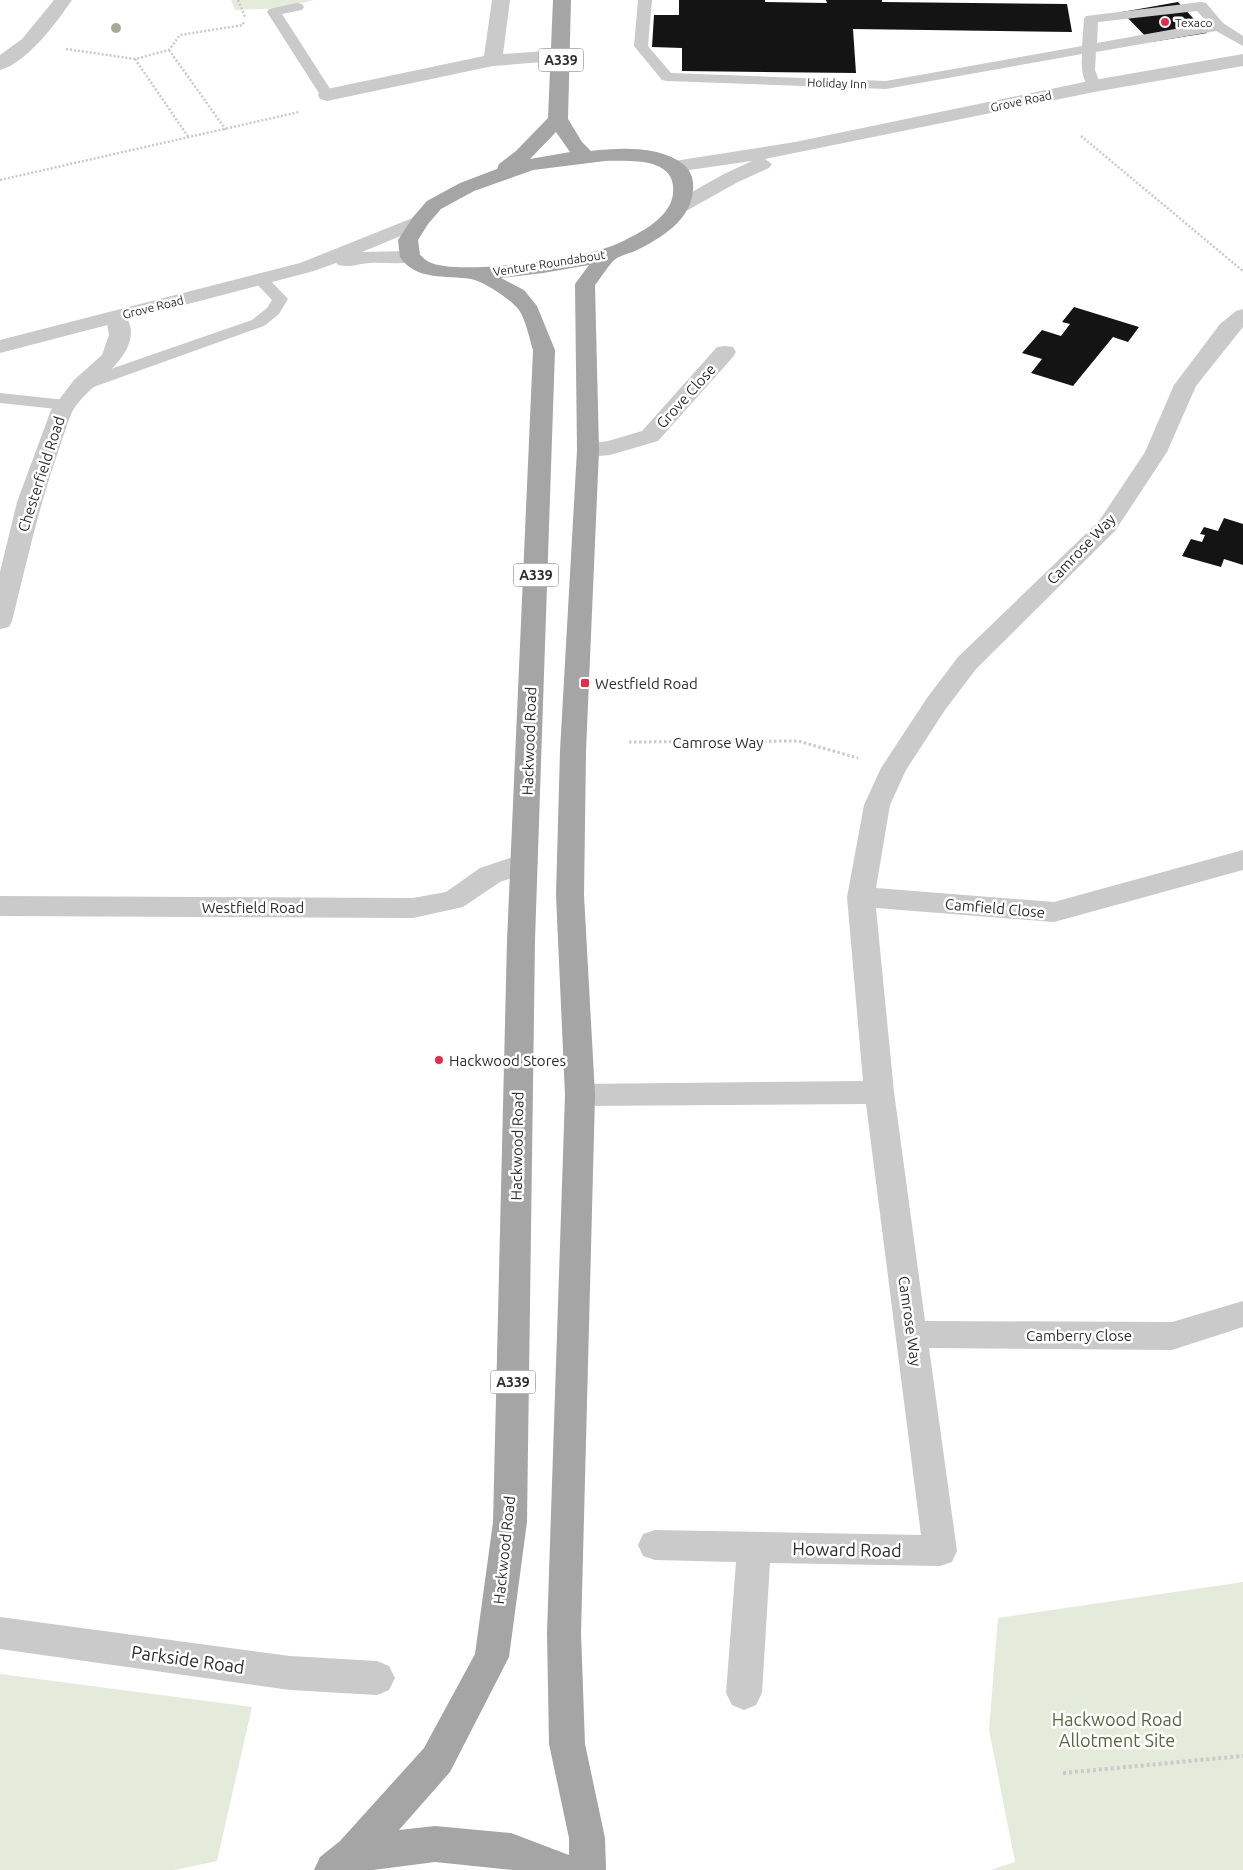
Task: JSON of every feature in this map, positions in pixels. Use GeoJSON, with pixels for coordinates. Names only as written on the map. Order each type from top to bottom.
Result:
{"type":"FeatureCollection","features":[{"type":"Feature","properties":{"kind":"main road","name":"A339"},"geometry":{"type":"LineString","coordinates":[[558,120],[556,110],[561,56],[562,0]]}},
{"type":"Feature","properties":{"kind":"main road"},"geometry":{"type":"LineString","coordinates":[[498,175],[523,155],[558,120],[575,146],[586,156]]}},
{"type":"Feature","properties":{"kind":"main road"},"geometry":{"type":"LineString","coordinates":[[410,257],[408,240],[420,221],[434,205],[467,187],[528,164],[586,156],[634,155],[667,162],[675,166],[682,178],[684,189],[680,206]]}},
{"type":"Feature","properties":{"kind":"main road","name":"Venture Roundabout"},"geometry":{"type":"LineString","coordinates":[[410,257],[424,268],[463,274],[564,263],[610,254],[665,224],[680,206]]}},
{"type":"Feature","properties":{"kind":"main road"},"geometry":{"type":"LineString","coordinates":[[587,1870],[587,1838],[567,1744],[564,1633],[580,1095],[570,915],[573,750],[588,450],[585,284],[610,254]]}},
{"type":"Feature","properties":{"kind":"main road","name":"Hackwood Road"},"geometry":{"type":"LineString","coordinates":[[343,1862],[437,1760],[492,1657],[510,1522],[521,940],[544,350],[530,310],[517,294],[476,273]]}},
{"type":"Feature","properties":{"kind":"main road"},"geometry":{"type":"LineString","coordinates":[[343,1862],[435,1844],[511,1851],[561,1870]]}},
{"type":"Feature","properties":{"kind":"street"},"geometry":{"type":"LineString","coordinates":[[0,64],[28,43],[63,0]]}},
{"type":"Feature","properties":{"kind":"street"},"geometry":{"type":"LineString","coordinates":[[492,60],[501,0]]}},
{"type":"Feature","properties":{"kind":"street"},"geometry":{"type":"LineString","coordinates":[[327,95],[492,60],[561,56]]}},
{"type":"Feature","properties":{"kind":"street","name":"Grove Road"},"geometry":{"type":"LineString","coordinates":[[675,166],[746,158],[801,148],[835,139],[1094,86],[1243,60]]}},
{"type":"Feature","properties":{"kind":"street","name":"Grove Road"},"geometry":{"type":"LineString","coordinates":[[680,206],[731,178],[801,148]]}},
{"type":"Feature","properties":{"kind":"street","name":"Grove Road"},"geometry":{"type":"LineString","coordinates":[[0,347],[307,267],[420,221]]}},
{"type":"Feature","properties":{"kind":"street","name":"Grove Road"},"geometry":{"type":"LineString","coordinates":[[307,267],[368,257],[410,257]]}},
{"type":"Feature","properties":{"kind":"street","name":"Camrose Way"},"geometry":{"type":"LineString","coordinates":[[940,1551],[879,1092],[861,897],[877,805],[894,768],[936,704],[966,663],[1107,526],[1156,452],[1185,385],[1228,329],[1243,314]]}},
{"type":"Feature","properties":{"kind":"street","name":"Chesterfield Road"},"geometry":{"type":"LineString","coordinates":[[0,621],[29,502],[62,410],[82,386],[112,357],[120,335],[117,317]]}},
{"type":"Feature","properties":{"kind":"street","name":"Grove Close"},"geometry":{"type":"LineString","coordinates":[[588,450],[610,448],[650,436],[725,352]]}},
{"type":"Feature","properties":{"kind":"street","name":"Camfield Close"},"geometry":{"type":"LineString","coordinates":[[861,897],[1054,912],[1243,860]]}},
{"type":"Feature","properties":{"kind":"street","name":"Westfield Road"},"geometry":{"type":"LineString","coordinates":[[0,906],[413,908],[453,900],[490,875],[525,863]]}},
{"type":"Feature","properties":{"kind":"street"},"geometry":{"type":"LineString","coordinates":[[580,1095],[879,1092]]}},
{"type":"Feature","properties":{"kind":"street","name":"Camberry Close"},"geometry":{"type":"LineString","coordinates":[[912,1334],[1172,1336],[1243,1314]]}},
{"type":"Feature","properties":{"kind":"street","name":"Howard Road"},"geometry":{"type":"LineString","coordinates":[[655,1545],[940,1551]]}},
{"type":"Feature","properties":{"kind":"street"},"geometry":{"type":"LineString","coordinates":[[744,1693],[754,1548]]}},
{"type":"Feature","properties":{"kind":"street","name":"Parkside Road"},"geometry":{"type":"LineString","coordinates":[[0,1633],[290,1674],[377,1678]]}},
{"type":"Feature","properties":{"kind":"lane","name":"Holiday Inn"},"geometry":{"type":"LineString","coordinates":[[645,0],[640,46],[667,77],[886,85],[1091,42],[1214,22]]}},
{"type":"Feature","properties":{"kind":"lane"},"geometry":{"type":"LineString","coordinates":[[1094,86],[1088,70],[1091,42],[1090,14],[1201,6],[1214,22],[1243,42]]}},
{"type":"Feature","properties":{"kind":"lane"},"geometry":{"type":"LineString","coordinates":[[297,7],[274,12],[327,95]]}},
{"type":"Feature","properties":{"kind":"lane"},"geometry":{"type":"LineString","coordinates":[[82,386],[258,323],[273,311],[280,298],[261,280]]}},
{"type":"Feature","properties":{"kind":"lane"},"geometry":{"type":"LineString","coordinates":[[0,398],[66,405]]}},
{"type":"Feature","properties":{"kind":"path"},"geometry":{"type":"LineString","coordinates":[[28,43],[135,59],[169,50],[180,35],[244,25],[245,18]]}},
{"type":"Feature","properties":{"kind":"path"},"geometry":{"type":"LineString","coordinates":[[169,50],[226,130]]}},
{"type":"Feature","properties":{"kind":"path"},"geometry":{"type":"LineString","coordinates":[[135,59],[189,138]]}},
{"type":"Feature","properties":{"kind":"path"},"geometry":{"type":"LineString","coordinates":[[0,180],[226,130],[309,109],[327,95]]}},
{"type":"Feature","properties":{"kind":"path"},"geometry":{"type":"LineString","coordinates":[[1081,136],[1243,271]]}},
{"type":"Feature","properties":{"kind":"path","name":"Camrose Way"},"geometry":{"type":"LineString","coordinates":[[629,742],[798,742],[894,768]]}},
{"type":"Feature","properties":{"kind":"path"},"geometry":{"type":"LineString","coordinates":[[1063,1774],[1243,1756]]}},
{"type":"Feature","properties":{"kind":"green space"},"geometry":{"type":"Polygon","coordinates":[[[231,0],[314,0],[282,8],[235,10],[231,0]]]}},
{"type":"Feature","properties":{"kind":"green space","name":"Hackwood Road Allotment Site"},"geometry":{"type":"Polygon","coordinates":[[[1243,1582],[1243,1870],[991,1870],[1015,1862],[989,1730],[998,1618],[1243,1582]]]}},
{"type":"Feature","properties":{"kind":"green space"},"geometry":{"type":"Polygon","coordinates":[[[0,1674],[252,1707],[217,1861],[174,1870],[0,1870],[0,1674]]]}},
{"type":"Feature","properties":{"kind":"building"},"geometry":{"type":"Polygon","coordinates":[[[679,0],[765,0],[765,2],[827,3],[826,0],[882,0],[882,2],[1067,4],[1072,32],[853,29],[856,73],[682,71],[682,48],[652,47],[654,15],[679,15],[679,0]]]}},
{"type":"Feature","properties":{"kind":"building"},"geometry":{"type":"Polygon","coordinates":[[[1178,2],[1207,33],[1151,42],[1122,12],[1178,2]]]}},
{"type":"Feature","properties":{"kind":"building"},"geometry":{"type":"Polygon","coordinates":[[[1074,307],[1139,327],[1128,342],[1113,337],[1073,386],[1031,373],[1042,359],[1022,353],[1042,330],[1061,336],[1070,324],[1062,322],[1074,307]]]}},
{"type":"Feature","properties":{"kind":"building"},"geometry":{"type":"Polygon","coordinates":[[[1224,518],[1243,524],[1243,565],[1224,559],[1221,567],[1182,556],[1191,539],[1202,542],[1205,535],[1200,534],[1204,527],[1218,531],[1224,518]]]}},
{"type":"Feature","properties":{"kind":"place","name":"Texaco"},"geometry":{"type":"Point","coordinates":[1165,22]}},
{"type":"Feature","properties":{"kind":"place","name":"Westfield Road"},"geometry":{"type":"Point","coordinates":[585,683]}},
{"type":"Feature","properties":{"kind":"place","name":"Hackwood Stores"},"geometry":{"type":"Point","coordinates":[439,1060]}}]}
